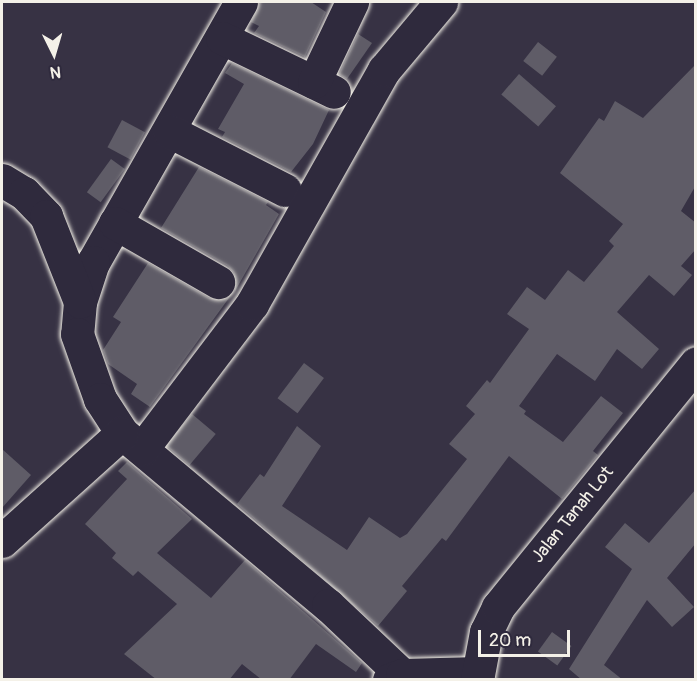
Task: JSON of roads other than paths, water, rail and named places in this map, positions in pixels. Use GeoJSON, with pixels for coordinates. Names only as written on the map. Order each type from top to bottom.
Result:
{"type":"FeatureCollection","features":[{"type":"Feature","properties":{"kind":"street"},"geometry":{"type":"LineString","coordinates":[[241,2],[93,262],[80,302],[76,334],[83,358],[100,399],[132,441],[328,605],[395,677],[478,676]]}},
{"type":"Feature","properties":{"kind":"street"},"geometry":{"type":"LineString","coordinates":[[222,38],[324,87],[352,2]]}},
{"type":"Feature","properties":{"kind":"street"},"geometry":{"type":"LineString","coordinates":[[2,541],[132,441],[252,304],[384,70],[441,2]]}},
{"type":"Feature","properties":{"kind":"street"},"geometry":{"type":"LineString","coordinates":[[169,131],[285,190]]}},
{"type":"Feature","properties":{"kind":"street"},"geometry":{"type":"LineString","coordinates":[[2,180],[24,193],[46,216],[80,302]]}},
{"type":"Feature","properties":{"kind":"street"},"geometry":{"type":"LineString","coordinates":[[115,223],[218,282]]}},
{"type":"Feature","properties":{"kind":"street","name":"Jalan Tanah Lot"},"geometry":{"type":"LineString","coordinates":[[478,676],[486,632],[498,607],[696,363]]}}]}
